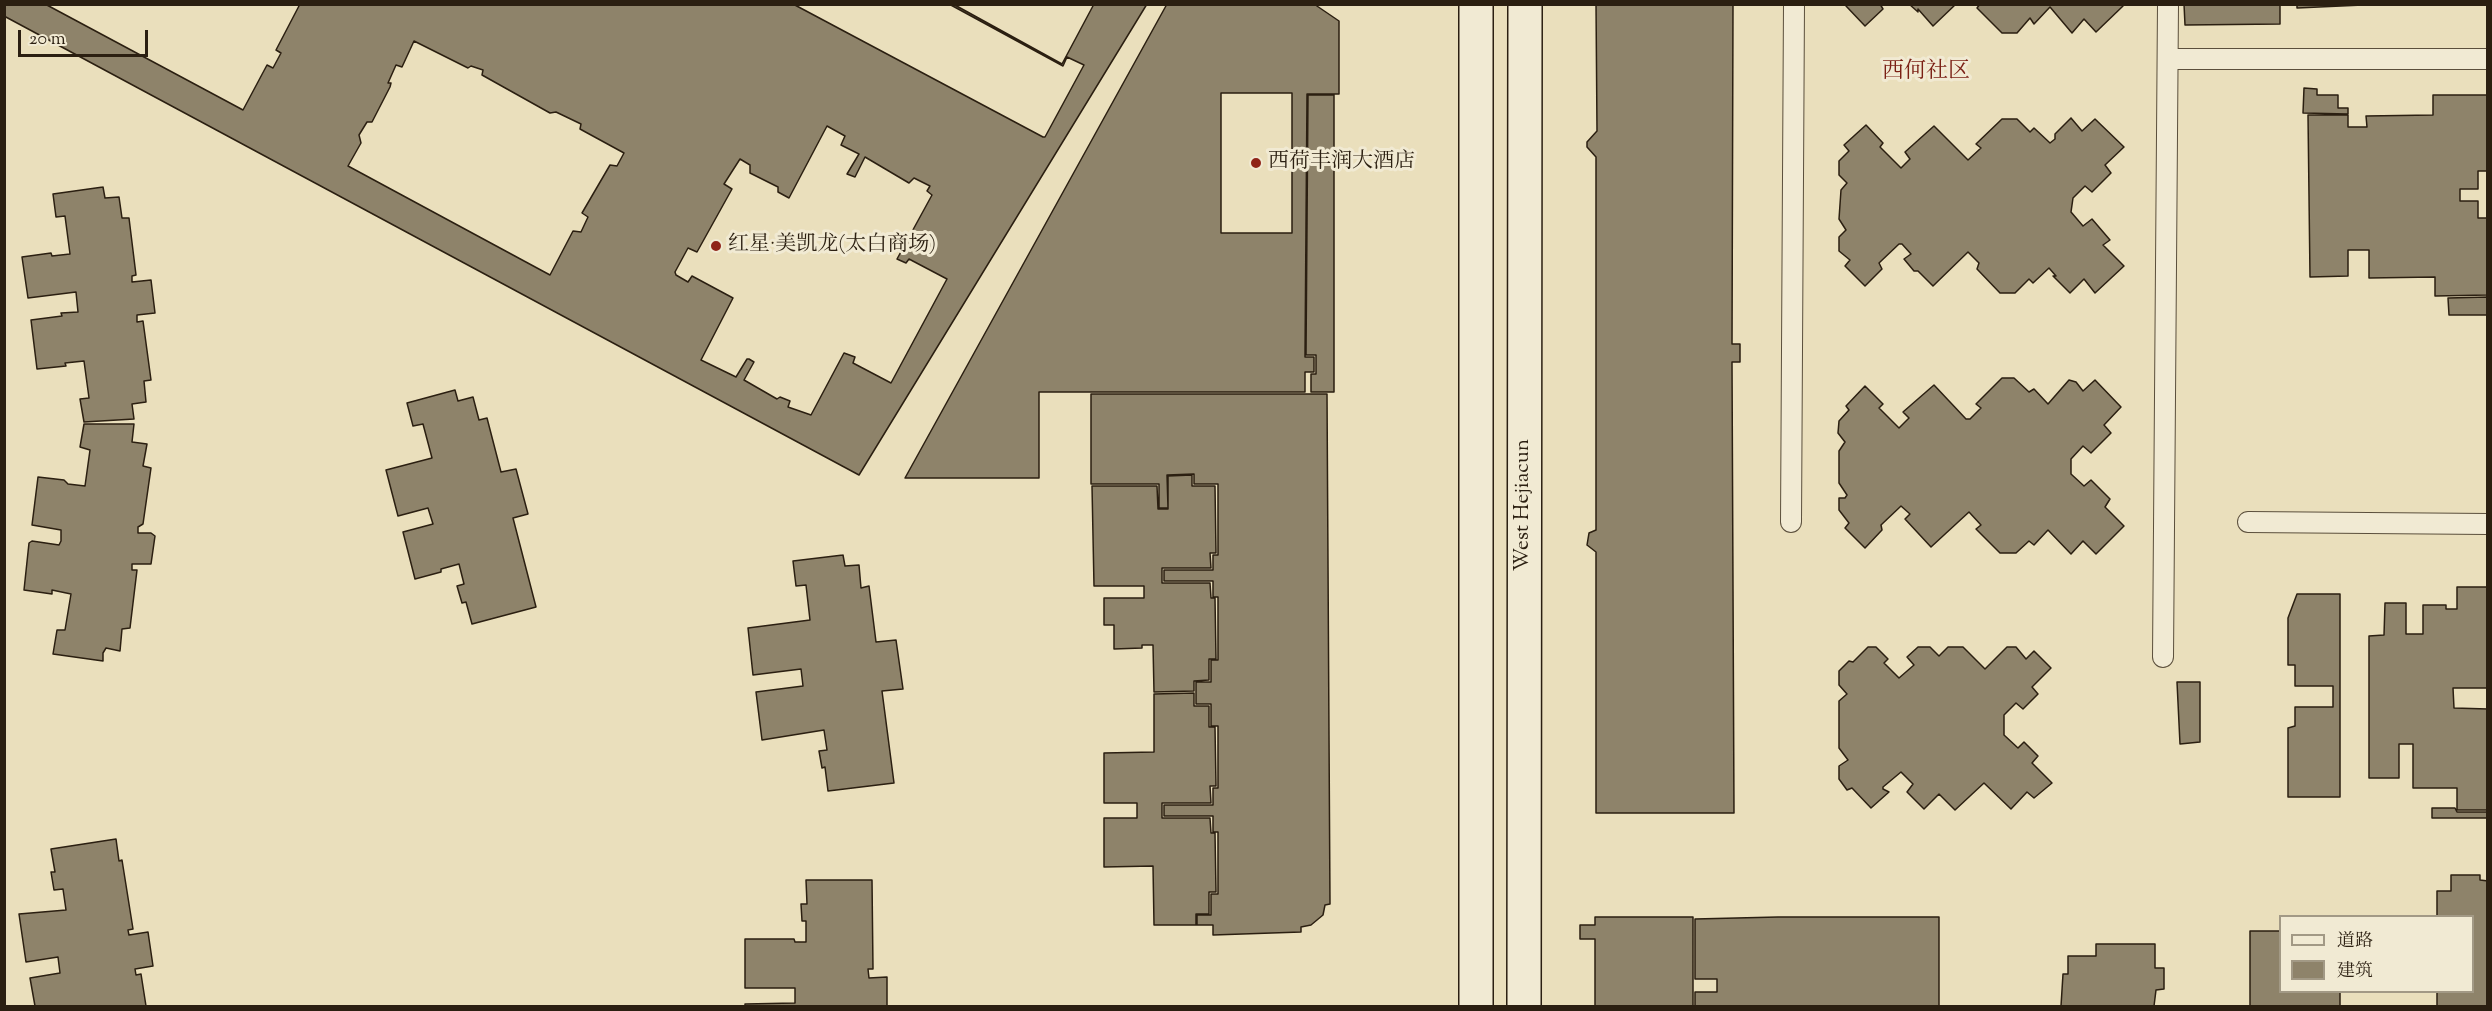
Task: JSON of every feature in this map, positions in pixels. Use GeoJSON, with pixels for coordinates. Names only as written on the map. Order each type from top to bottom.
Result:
{"type":"FeatureCollection","features":[{"type":"Feature","properties":{"kind":"street"},"geometry":{"type":"LineString","coordinates":[[1476,4],[1476,1006]]}},
{"type":"Feature","properties":{"kind":"street","name":"West Hejiacun"},"geometry":{"type":"LineString","coordinates":[[1524,1006],[1525,4]]}},
{"type":"Feature","properties":{"kind":"lane"},"geometry":{"type":"LineString","coordinates":[[1791,522],[1794,4]]}},
{"type":"Feature","properties":{"kind":"lane"},"geometry":{"type":"LineString","coordinates":[[2163,657],[2168,4]]}},
{"type":"Feature","properties":{"kind":"lane"},"geometry":{"type":"LineString","coordinates":[[2168,59],[2487,59]]}},
{"type":"Feature","properties":{"kind":"lane"},"geometry":{"type":"LineString","coordinates":[[2248,522],[2487,524]]}},
{"type":"Feature","properties":{"kind":"building","name":"红星·美凯龙(太白商场)"},"geometry":{"type":"Polygon","coordinates":[[[4,4],[1147,4],[859,475],[4,16],[4,4]]]}},
{"type":"Feature","properties":{"kind":"building"},"geometry":{"type":"Polygon","coordinates":[[[45,4],[300,4],[276,50],[281,53],[273,68],[267,65],[243,110],[45,4]]]}},
{"type":"Feature","properties":{"kind":"building"},"geometry":{"type":"Polygon","coordinates":[[[793,4],[949,4],[1063,66],[1067,57],[1084,65],[1043,137],[793,4]]]}},
{"type":"Feature","properties":{"kind":"building"},"geometry":{"type":"Polygon","coordinates":[[[953,4],[1094,4],[1062,64],[953,4]]]}},
{"type":"Feature","properties":{"kind":"building"},"geometry":{"type":"Polygon","coordinates":[[[1167,4],[1314,4],[1339,21],[1339,94],[1307,94],[1305,357],[1314,357],[1314,372],[1305,372],[1305,392],[1039,392],[1039,478],[905,478],[1167,4]]]}},
{"type":"Feature","properties":{"kind":"building"},"geometry":{"type":"Polygon","coordinates":[[[1596,4],[1733,4],[1732,344],[1740,344],[1740,362],[1732,362],[1734,813],[1596,813],[1596,552],[1587,545],[1589,533],[1596,530],[1596,157],[1587,147],[1587,142],[1597,131],[1596,4]]]}},
{"type":"Feature","properties":{"kind":"building"},"geometry":{"type":"Polygon","coordinates":[[[1848,4],[1880,4],[1883,9],[1865,26],[1846,6],[1848,4]]]}},
{"type":"Feature","properties":{"kind":"building"},"geometry":{"type":"Polygon","coordinates":[[[1909,4],[1956,4],[1933,26],[1918,9],[1918,12],[1909,4]]]}},
{"type":"Feature","properties":{"kind":"building"},"geometry":{"type":"Polygon","coordinates":[[[1980,4],[2122,4],[2123,6],[2096,32],[2084,19],[2072,33],[2050,7],[2034,24],[2030,18],[2017,33],[2002,33],[1977,8],[1980,4]]]}},
{"type":"Feature","properties":{"kind":"building"},"geometry":{"type":"Polygon","coordinates":[[[2184,4],[2280,4],[2280,24],[2185,25],[2184,4]]]}},
{"type":"Feature","properties":{"kind":"building"},"geometry":{"type":"Polygon","coordinates":[[[2297,4],[2385,4],[2297,8],[2297,4]]]}},
{"type":"Feature","properties":{"kind":"building"},"geometry":{"type":"Polygon","coordinates":[[[414,41],[468,68],[471,66],[483,70],[482,75],[550,113],[556,112],[581,124],[580,129],[624,153],[617,166],[610,165],[582,213],[588,217],[581,232],[573,231],[550,275],[348,166],[361,143],[359,135],[367,122],[372,122],[390,87],[391,83],[388,83],[396,65],[402,67],[414,41]]]}},
{"type":"Feature","properties":{"kind":"building"},"geometry":{"type":"Polygon","coordinates":[[[2304,88],[2317,89],[2317,95],[2338,95],[2338,108],[2348,108],[2348,114],[2303,113],[2304,88]]]}},
{"type":"Feature","properties":{"kind":"building","name":"西荷丰润大酒店"},"geometry":{"type":"Polygon","coordinates":[[[1221,93],[1292,93],[1292,233],[1221,233],[1221,93]]]}},
{"type":"Feature","properties":{"kind":"building"},"geometry":{"type":"Polygon","coordinates":[[[1308,95],[1334,95],[1334,392],[1311,392],[1311,374],[1316,374],[1316,355],[1306,355],[1308,95]]]}},
{"type":"Feature","properties":{"kind":"building"},"geometry":{"type":"Polygon","coordinates":[[[2433,95],[2488,95],[2488,171],[2478,171],[2478,189],[2460,189],[2460,201],[2478,201],[2478,218],[2488,218],[2488,295],[2435,296],[2435,277],[2369,278],[2369,250],[2348,250],[2348,276],[2310,277],[2308,115],[2348,115],[2348,127],[2367,127],[2366,116],[2433,115],[2433,95]]]}},
{"type":"Feature","properties":{"kind":"building"},"geometry":{"type":"Polygon","coordinates":[[[2071,118],[2082,131],[2095,119],[2124,147],[2105,165],[2111,173],[2092,192],[2085,186],[2073,198],[2071,212],[2083,226],[2092,219],[2110,240],[2103,245],[2124,266],[2095,293],[2084,279],[2070,293],[2053,276],[2056,276],[2049,268],[2033,283],[2029,279],[2015,293],[2000,293],[1977,269],[1979,263],[1968,252],[1933,286],[1918,271],[1914,271],[1904,259],[1911,254],[1902,244],[1899,244],[1879,263],[1882,269],[1865,286],[1845,266],[1850,260],[1839,251],[1839,237],[1846,230],[1839,219],[1841,190],[1847,183],[1839,175],[1839,161],[1849,151],[1844,145],[1866,125],[1883,143],[1880,147],[1901,168],[1910,159],[1905,152],[1934,126],[1968,160],[1981,148],[1976,144],[2002,119],[2017,119],[2030,132],[2034,128],[2050,143],[2055,139],[2055,134],[2071,118]]]}},
{"type":"Feature","properties":{"kind":"building"},"geometry":{"type":"Polygon","coordinates":[[[827,126],[845,136],[841,145],[859,154],[847,174],[855,177],[865,157],[909,183],[914,178],[930,186],[927,191],[932,195],[897,259],[906,263],[909,259],[947,279],[891,383],[853,363],[855,357],[844,353],[811,415],[788,407],[790,401],[780,397],[777,399],[744,380],[754,362],[749,359],[736,377],[701,360],[733,298],[692,276],[688,282],[675,272],[688,248],[697,252],[732,189],[724,184],[740,159],[750,165],[750,173],[778,187],[778,192],[789,198],[827,126]]]}},
{"type":"Feature","properties":{"kind":"building"},"geometry":{"type":"Polygon","coordinates":[[[103,187],[105,198],[119,197],[122,218],[129,218],[136,275],[132,276],[132,282],[151,280],[155,313],[137,315],[137,322],[143,321],[151,380],[144,381],[146,402],[132,404],[134,419],[84,422],[80,399],[89,398],[84,361],[65,363],[66,366],[37,369],[31,320],[62,316],[61,313],[78,312],[76,292],[28,298],[22,257],[51,253],[52,256],[70,254],[65,216],[56,217],[53,194],[103,187]]]}},
{"type":"Feature","properties":{"kind":"building"},"geometry":{"type":"Polygon","coordinates":[[[2488,297],[2488,315],[2449,315],[2448,298],[2488,297]]]}},
{"type":"Feature","properties":{"kind":"building"},"geometry":{"type":"Polygon","coordinates":[[[2002,378],[2014,378],[2029,392],[2034,389],[2048,404],[2069,380],[2076,382],[2083,391],[2095,380],[2121,407],[2104,425],[2111,433],[2091,453],[2083,446],[2071,459],[2071,474],[2084,486],[2091,480],[2110,499],[2105,507],[2124,526],[2096,554],[2083,541],[2071,554],[2048,530],[2034,545],[2029,541],[2016,553],[2000,553],[1976,529],[1981,525],[1969,512],[1931,547],[1905,519],[1910,514],[1901,506],[1881,525],[1882,530],[1865,548],[1845,528],[1849,523],[1839,510],[1839,498],[1845,498],[1847,495],[1839,483],[1839,451],[1845,442],[1838,433],[1839,421],[1849,410],[1846,406],[1865,386],[1883,404],[1879,408],[1899,428],[1909,418],[1903,412],[1934,385],[1966,419],[1970,419],[1981,408],[1976,404],[2002,378]]]}},
{"type":"Feature","properties":{"kind":"building"},"geometry":{"type":"Polygon","coordinates":[[[455,390],[458,401],[473,397],[479,420],[487,418],[501,472],[516,469],[528,514],[513,518],[536,607],[472,624],[466,602],[462,603],[457,586],[464,584],[459,564],[415,579],[403,532],[433,524],[428,508],[398,516],[386,470],[432,458],[423,424],[413,426],[407,403],[455,390]]]}},
{"type":"Feature","properties":{"kind":"building"},"geometry":{"type":"Polygon","coordinates":[[[1091,394],[1327,394],[1330,904],[1325,905],[1323,915],[1311,925],[1301,927],[1301,932],[1213,935],[1213,925],[1197,925],[1197,915],[1211,915],[1211,894],[1218,894],[1218,832],[1213,832],[1213,816],[1164,816],[1164,805],[1213,805],[1213,788],[1218,788],[1218,726],[1211,726],[1211,704],[1196,704],[1196,682],[1211,682],[1211,660],[1218,660],[1218,597],[1213,597],[1213,581],[1164,581],[1164,570],[1213,570],[1213,555],[1218,555],[1218,484],[1194,484],[1194,474],[1167,475],[1168,508],[1159,508],[1159,484],[1091,484],[1091,394]]]}},
{"type":"Feature","properties":{"kind":"building"},"geometry":{"type":"Polygon","coordinates":[[[84,424],[134,424],[132,442],[147,444],[143,466],[151,468],[143,524],[138,527],[138,533],[151,533],[155,536],[151,564],[132,564],[132,570],[137,570],[130,628],[122,629],[120,651],[106,648],[103,661],[53,654],[57,630],[65,630],[71,594],[52,590],[52,594],[24,590],[29,543],[32,541],[59,545],[61,541],[61,530],[32,525],[38,477],[64,480],[68,484],[85,486],[90,450],[80,447],[84,424]]]}},
{"type":"Feature","properties":{"kind":"building"},"geometry":{"type":"Polygon","coordinates":[[[1192,475],[1192,486],[1215,486],[1216,553],[1210,553],[1211,568],[1162,568],[1162,583],[1210,583],[1211,598],[1215,598],[1216,659],[1209,659],[1209,680],[1194,681],[1194,691],[1154,692],[1153,645],[1142,645],[1142,648],[1114,649],[1114,625],[1104,625],[1104,598],[1144,598],[1144,586],[1094,586],[1092,486],[1157,486],[1158,509],[1168,509],[1168,476],[1192,475]]]}},
{"type":"Feature","properties":{"kind":"building"},"geometry":{"type":"Polygon","coordinates":[[[843,555],[845,566],[859,565],[861,588],[869,586],[876,642],[896,640],[903,689],[882,691],[894,783],[828,791],[825,767],[822,768],[819,751],[827,750],[824,730],[762,740],[756,692],[803,686],[801,669],[753,675],[748,628],[810,620],[806,585],[796,586],[793,561],[843,555]]]}},
{"type":"Feature","properties":{"kind":"building"},"geometry":{"type":"Polygon","coordinates":[[[2457,587],[2488,587],[2488,688],[2453,688],[2454,708],[2488,709],[2488,810],[2457,810],[2457,788],[2413,788],[2413,744],[2399,744],[2399,778],[2369,778],[2369,636],[2384,635],[2385,603],[2406,603],[2406,634],[2423,634],[2423,605],[2446,605],[2446,609],[2457,609],[2457,587]]]}},
{"type":"Feature","properties":{"kind":"building"},"geometry":{"type":"Polygon","coordinates":[[[2297,594],[2340,594],[2340,797],[2288,797],[2288,728],[2295,726],[2295,707],[2333,707],[2333,686],[2295,686],[2295,665],[2288,665],[2288,618],[2297,594]]]}},
{"type":"Feature","properties":{"kind":"building"},"geometry":{"type":"Polygon","coordinates":[[[1868,647],[1876,647],[1888,659],[1884,663],[1899,678],[1914,665],[1907,657],[1918,647],[1930,647],[1939,656],[1948,647],[1963,647],[1985,669],[2007,647],[2016,647],[2026,659],[2034,651],[2051,668],[2032,687],[2038,694],[2023,709],[2016,703],[2004,715],[2004,735],[2018,748],[2024,742],[2038,756],[2032,763],[2052,783],[2034,798],[2027,792],[2011,809],[1984,783],[1955,810],[1939,794],[1924,809],[1907,792],[1913,784],[1901,772],[1883,787],[1889,792],[1871,808],[1852,788],[1847,790],[1839,779],[1839,766],[1848,760],[1839,748],[1839,701],[1847,694],[1839,685],[1839,671],[1849,661],[1853,662],[1868,647]]]}},
{"type":"Feature","properties":{"kind":"building"},"geometry":{"type":"Polygon","coordinates":[[[2177,682],[2200,682],[2200,742],[2180,744],[2177,682]]]}},
{"type":"Feature","properties":{"kind":"building"},"geometry":{"type":"Polygon","coordinates":[[[1194,693],[1194,706],[1209,706],[1209,727],[1215,727],[1216,786],[1210,786],[1211,803],[1162,803],[1162,818],[1210,818],[1211,833],[1215,833],[1216,892],[1209,892],[1209,914],[1196,914],[1196,925],[1154,925],[1153,866],[1104,867],[1104,818],[1137,818],[1137,803],[1104,803],[1104,753],[1154,752],[1154,694],[1194,693]]]}},
{"type":"Feature","properties":{"kind":"building"},"geometry":{"type":"Polygon","coordinates":[[[2432,808],[2455,808],[2457,812],[2488,812],[2488,818],[2432,818],[2432,808]]]}},
{"type":"Feature","properties":{"kind":"building"},"geometry":{"type":"Polygon","coordinates":[[[116,839],[119,861],[122,860],[133,929],[128,930],[129,935],[148,932],[153,966],[135,969],[136,975],[141,974],[146,1006],[35,1006],[30,978],[60,973],[58,957],[26,962],[19,914],[66,910],[63,889],[54,890],[51,872],[55,872],[51,849],[116,839]]]}},
{"type":"Feature","properties":{"kind":"building"},"geometry":{"type":"Polygon","coordinates":[[[2451,875],[2480,875],[2480,880],[2488,881],[2488,1006],[2437,1006],[2437,993],[2474,993],[2474,915],[2437,915],[2437,891],[2451,891],[2451,875]]]}},
{"type":"Feature","properties":{"kind":"building"},"geometry":{"type":"Polygon","coordinates":[[[806,880],[872,880],[873,969],[868,969],[869,978],[887,977],[887,1006],[745,1006],[745,1004],[795,1003],[795,988],[745,988],[745,939],[794,939],[795,942],[806,942],[806,921],[802,921],[801,904],[807,904],[806,880]]]}},
{"type":"Feature","properties":{"kind":"building"},"geometry":{"type":"Polygon","coordinates":[[[1595,917],[1693,917],[1693,1006],[1595,1006],[1595,939],[1580,939],[1580,925],[1595,925],[1595,917]]]}},
{"type":"Feature","properties":{"kind":"building"},"geometry":{"type":"Polygon","coordinates":[[[1939,917],[1939,1006],[1695,1006],[1695,992],[1717,992],[1717,979],[1695,979],[1695,919],[1939,917]]]}},
{"type":"Feature","properties":{"kind":"building"},"geometry":{"type":"Polygon","coordinates":[[[2250,931],[2279,931],[2279,993],[2340,993],[2340,1006],[2250,1006],[2250,931]]]}},
{"type":"Feature","properties":{"kind":"building"},"geometry":{"type":"Polygon","coordinates":[[[2096,944],[2155,944],[2155,968],[2164,968],[2164,989],[2156,990],[2154,1006],[2061,1006],[2063,974],[2068,974],[2068,956],[2096,956],[2096,944]]]}},
{"type":"Feature","properties":{"kind":"place","name":"西荷丰润大酒店"},"geometry":{"type":"Point","coordinates":[1256,163]}},
{"type":"Feature","properties":{"kind":"place","name":"红星·美凯龙(太白商场)"},"geometry":{"type":"Point","coordinates":[716,246]}},
{"type":"Feature","properties":{"kind":"district","name":"西何社区"},"geometry":{"type":"Point","coordinates":[1926,73]}}]}
